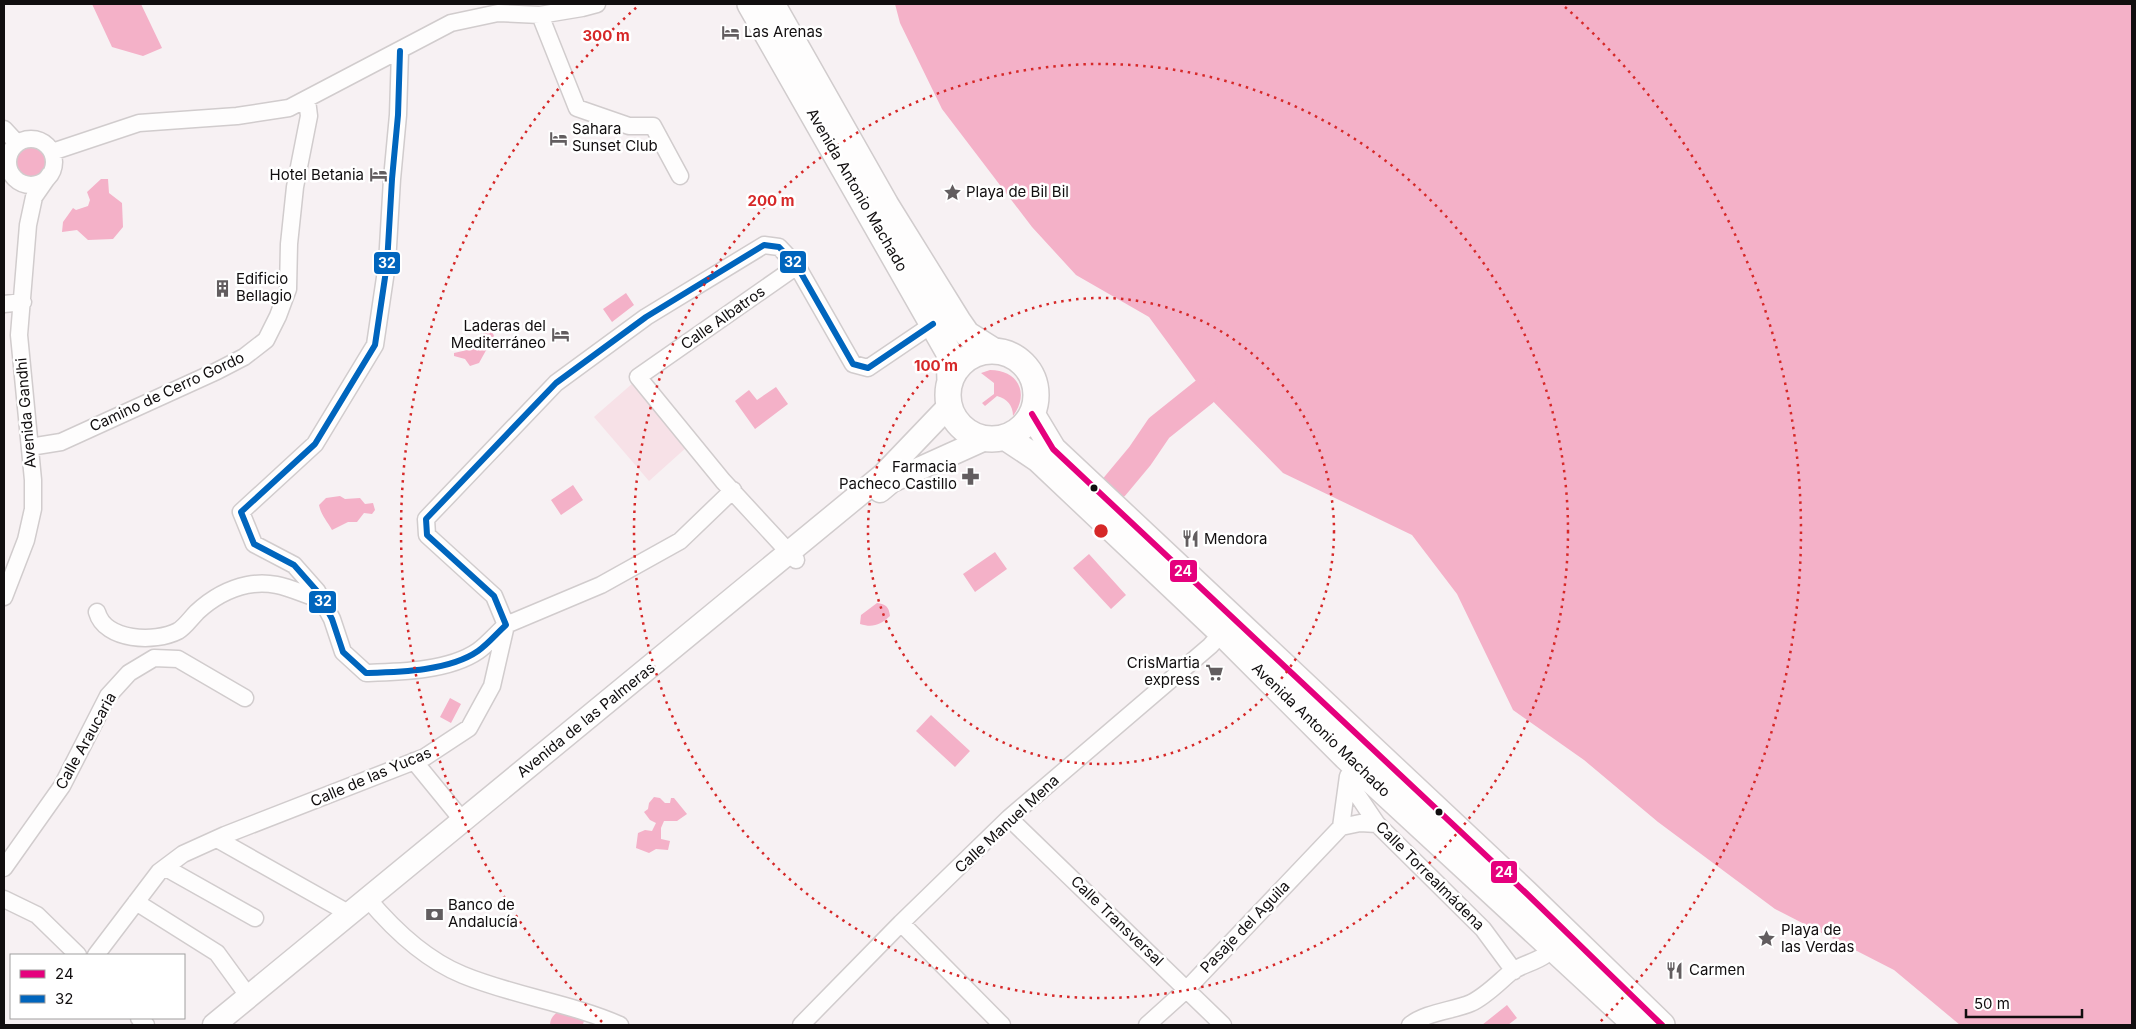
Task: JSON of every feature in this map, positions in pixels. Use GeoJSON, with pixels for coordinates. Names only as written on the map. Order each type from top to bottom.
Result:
{"type":"FeatureCollection","features":[{"type":"Feature","properties":{"kind":"main road","name":"Avenida Antonio Machado"},"geometry":{"type":"LineString","coordinates":[[750,4],[949,353],[950,381]]}},
{"type":"Feature","properties":{"kind":"main road","name":"Avenida Antonio Machado"},"geometry":{"type":"LineString","coordinates":[[772,4],[886,204],[958,321],[967,334],[994,351]]}},
{"type":"Feature","properties":{"kind":"main road"},"geometry":{"type":"LineString","coordinates":[[994,351],[1008,354],[1030,372],[1035,386],[1036,400],[1032,414],[1026,424],[1016,432],[995,438],[975,436],[963,429],[954,418],[949,406],[948,393],[950,381],[957,368],[968,359],[980,353],[994,351]]}},
{"type":"Feature","properties":{"kind":"main road","name":"Avenida Antonio Machado"},"geometry":{"type":"LineString","coordinates":[[1032,414],[1053,449],[1526,893],[1558,939]]}},
{"type":"Feature","properties":{"kind":"main road","name":"Avenida Antonio Machado"},"geometry":{"type":"LineString","coordinates":[[995,438],[1038,458],[1222,633],[1346,756],[1558,939],[1636,1025]]}},
{"type":"Feature","properties":{"kind":"main road"},"geometry":{"type":"LineString","coordinates":[[1558,939],[1662,1025]]}},
{"type":"Feature","properties":{"kind":"street"},"geometry":{"type":"LineString","coordinates":[[52,152],[139,124],[237,116],[288,108],[307,100],[451,23],[498,13],[540,15],[597,4]]}},
{"type":"Feature","properties":{"kind":"street"},"geometry":{"type":"LineString","coordinates":[[540,15],[577,108],[629,126],[652,126],[680,176]]}},
{"type":"Feature","properties":{"kind":"street"},"geometry":{"type":"LineString","coordinates":[[400,51],[398,115],[387,264],[375,345],[315,444],[242,512],[254,544],[294,565],[317,591],[332,619],[343,652],[366,673],[405,672],[456,662],[478,651],[506,625],[601,585],[680,541],[728,485]]}},
{"type":"Feature","properties":{"kind":"street","name":"Camino de Cerro Gordo"},"geometry":{"type":"LineString","coordinates":[[30,447],[61,442],[208,375],[244,357],[266,340],[278,316],[288,289],[289,244],[295,187],[309,116],[307,100]]}},
{"type":"Feature","properties":{"kind":"street"},"geometry":{"type":"LineString","coordinates":[[4,129],[9,151],[11,175],[16,180],[31,185],[38,184],[50,174],[53,167],[52,152],[40,141],[32,139],[9,151]]}},
{"type":"Feature","properties":{"kind":"street","name":"Avenida Gandhi"},"geometry":{"type":"LineString","coordinates":[[4,596],[26,540],[33,509],[30,447],[19,335],[28,225],[34,197],[50,174]]}},
{"type":"Feature","properties":{"kind":"street","name":"Avenida Gandhi"},"geometry":{"type":"LineString","coordinates":[[16,180],[21,189],[28,225]]}},
{"type":"Feature","properties":{"kind":"street"},"geometry":{"type":"LineString","coordinates":[[506,625],[494,596],[427,535],[426,518],[556,383],[646,317],[764,245],[779,247],[798,266],[853,364],[868,368],[933,324]]}},
{"type":"Feature","properties":{"kind":"street","name":"Calle Albatros"},"geometry":{"type":"LineString","coordinates":[[792,556],[728,485],[638,377],[798,266]]}},
{"type":"Feature","properties":{"kind":"street"},"geometry":{"type":"LineString","coordinates":[[4,304],[23,302]]}},
{"type":"Feature","properties":{"kind":"street","name":"Avenida de las Palmeras"},"geometry":{"type":"LineString","coordinates":[[214,1025],[350,914],[372,904],[792,556],[883,475],[949,406]]}},
{"type":"Feature","properties":{"kind":"street","name":"Avenida de las Palmeras"},"geometry":{"type":"LineString","coordinates":[[238,1025],[463,821],[792,556],[892,481],[995,438]]}},
{"type":"Feature","properties":{"kind":"street"},"geometry":{"type":"LineString","coordinates":[[97,612],[99,619],[109,630],[130,638],[142,638],[178,631],[210,601],[227,592],[248,585],[283,585],[322,600]]}},
{"type":"Feature","properties":{"kind":"street","name":"Calle de las Yucas"},"geometry":{"type":"LineString","coordinates":[[97,954],[159,872],[183,854],[426,757],[469,728],[492,686],[506,625]]}},
{"type":"Feature","properties":{"kind":"street","name":"Calle Manuel Mena"},"geometry":{"type":"LineString","coordinates":[[801,1025],[901,923],[1009,818],[1210,646],[1222,633]]}},
{"type":"Feature","properties":{"kind":"street","name":"Calle Araucaria"},"geometry":{"type":"LineString","coordinates":[[4,868],[62,786],[108,696],[129,673],[154,658],[178,659],[245,698]]}},
{"type":"Feature","properties":{"kind":"street"},"geometry":{"type":"LineString","coordinates":[[1346,756],[1348,781],[1341,827],[1360,823],[1377,824]]}},
{"type":"Feature","properties":{"kind":"street"},"geometry":{"type":"LineString","coordinates":[[414,761],[463,821]]}},
{"type":"Feature","properties":{"kind":"street","name":"Calle Torrealmádena"},"geometry":{"type":"LineString","coordinates":[[1348,781],[1377,824],[1483,929],[1514,971]]}},
{"type":"Feature","properties":{"kind":"street","name":"Calle Transversal"},"geometry":{"type":"LineString","coordinates":[[1009,818],[1223,1025]]}},
{"type":"Feature","properties":{"kind":"street","name":"Pasaje del Aguila"},"geometry":{"type":"LineString","coordinates":[[1147,1025],[1187,989],[1341,827]]}},
{"type":"Feature","properties":{"kind":"street"},"geometry":{"type":"LineString","coordinates":[[217,839],[350,914]]}},
{"type":"Feature","properties":{"kind":"street"},"geometry":{"type":"LineString","coordinates":[[166,868],[255,918]]}},
{"type":"Feature","properties":{"kind":"street"},"geometry":{"type":"LineString","coordinates":[[4,899],[37,915],[77,954]]}},
{"type":"Feature","properties":{"kind":"street"},"geometry":{"type":"LineString","coordinates":[[136,902],[218,952],[248,997]]}},
{"type":"Feature","properties":{"kind":"street"},"geometry":{"type":"LineString","coordinates":[[372,904],[413,945],[462,974],[498,988],[548,1001],[594,1022],[620,1025]]}},
{"type":"Feature","properties":{"kind":"street"},"geometry":{"type":"LineString","coordinates":[[901,923],[1002,1025]]}},
{"type":"Feature","properties":{"kind":"street"},"geometry":{"type":"LineString","coordinates":[[1410,1025],[1424,1017],[1473,1002],[1514,971],[1535,962],[1558,939]]}},
{"type":"Feature","properties":{"kind":"shaded area"},"geometry":{"type":"Polygon","coordinates":[[[92,4],[141,4],[162,48],[143,56],[112,47],[92,4]]]}},
{"type":"Feature","properties":{"kind":"shaded area"},"geometry":{"type":"Polygon","coordinates":[[[895,4],[2132,4],[2132,1025],[1960,1025],[1894,970],[1775,909],[1658,822],[1584,760],[1513,710],[1457,594],[1412,535],[1283,473],[1204,392],[1149,317],[1076,275],[1032,227],[942,109],[900,23],[895,4]]]}},
{"type":"Feature","properties":{"kind":"shaded area"},"geometry":{"type":"Polygon","coordinates":[[[31,143],[38,144],[44,148],[48,154],[48,168],[44,174],[38,178],[31,179],[24,178],[18,174],[14,168],[13,161],[14,154],[18,148],[24,144],[31,143]]]}},
{"type":"Feature","properties":{"kind":"shaded area"},"geometry":{"type":"Polygon","coordinates":[[[101,179],[108,179],[109,193],[122,203],[123,227],[113,239],[88,240],[77,230],[62,232],[63,222],[73,208],[76,210],[88,206],[90,200],[87,192],[101,179]]]}},
{"type":"Feature","properties":{"kind":"shaded area"},"geometry":{"type":"Polygon","coordinates":[[[626,293],[634,305],[612,322],[603,309],[626,293]]]}},
{"type":"Feature","properties":{"kind":"shaded area"},"geometry":{"type":"Polygon","coordinates":[[[491,329],[494,336],[479,363],[470,366],[465,359],[454,356],[454,353],[476,348],[484,336],[482,330],[491,329]]]}},
{"type":"Feature","properties":{"kind":"shaded area"},"geometry":{"type":"Polygon","coordinates":[[[990,370],[1008,374],[1018,384],[1021,391],[1021,399],[1013,416],[1011,406],[1001,397],[997,396],[985,406],[982,403],[994,394],[994,383],[981,373],[990,370]]]}},
{"type":"Feature","properties":{"kind":"shaded area"},"geometry":{"type":"Polygon","coordinates":[[[633,383],[688,446],[649,481],[594,417],[633,383]]]}},
{"type":"Feature","properties":{"kind":"shaded area"},"geometry":{"type":"Polygon","coordinates":[[[776,387],[788,404],[755,429],[735,401],[749,390],[757,400],[776,387]]]}},
{"type":"Feature","properties":{"kind":"shaded area"},"geometry":{"type":"Polygon","coordinates":[[[573,485],[583,500],[561,515],[551,500],[573,485]]]}},
{"type":"Feature","properties":{"kind":"shaded area"},"geometry":{"type":"Polygon","coordinates":[[[340,496],[345,499],[360,498],[365,504],[373,503],[375,510],[372,514],[364,513],[357,522],[348,522],[332,530],[319,505],[326,498],[340,496]]]}},
{"type":"Feature","properties":{"kind":"shaded area"},"geometry":{"type":"Polygon","coordinates":[[[995,552],[1007,569],[975,592],[963,574],[995,552]]]}},
{"type":"Feature","properties":{"kind":"shaded area"},"geometry":{"type":"Polygon","coordinates":[[[1089,554],[1126,595],[1111,609],[1073,568],[1089,554]]]}},
{"type":"Feature","properties":{"kind":"shaded area"},"geometry":{"type":"Polygon","coordinates":[[[877,603],[886,606],[890,616],[876,625],[860,624],[861,615],[877,603]]]}},
{"type":"Feature","properties":{"kind":"shaded area"},"geometry":{"type":"Polygon","coordinates":[[[450,698],[461,704],[451,723],[440,717],[450,698]]]}},
{"type":"Feature","properties":{"kind":"shaded area"},"geometry":{"type":"Polygon","coordinates":[[[931,715],[970,751],[955,767],[916,731],[931,715]]]}},
{"type":"Feature","properties":{"kind":"shaded area"},"geometry":{"type":"Polygon","coordinates":[[[654,797],[660,798],[665,803],[670,803],[671,798],[674,798],[687,814],[677,821],[664,821],[661,828],[661,839],[670,841],[668,850],[656,849],[649,853],[636,848],[638,833],[645,830],[652,831],[656,823],[650,820],[644,812],[648,809],[649,803],[654,797]]]}},
{"type":"Feature","properties":{"kind":"shaded area"},"geometry":{"type":"Polygon","coordinates":[[[1507,1005],[1517,1018],[1508,1025],[1482,1025],[1507,1005]]]}},
{"type":"Feature","properties":{"kind":"waterway"},"geometry":{"type":"LineString","coordinates":[[1115,486],[1140,456],[1159,428],[1204,392]]}},
{"type":"Feature","properties":{"kind":"waterway"},"geometry":{"type":"LineString","coordinates":[[564,1025],[570,1019]]}},
{"type":"Feature","properties":{"kind":"transit line","name":"32"},"geometry":{"type":"LineString","coordinates":[[400,51],[398,115],[387,264],[375,345],[315,444],[241,512],[254,544],[294,565],[317,591],[332,619],[343,652],[366,673],[424,669],[453,663],[478,651],[506,625],[494,596],[427,535],[426,519],[556,383],[646,317],[764,245],[779,247],[797,266],[853,364],[868,368],[933,324]]}},
{"type":"Feature","properties":{"kind":"transit line","name":"24"},"geometry":{"type":"LineString","coordinates":[[1032,414],[1053,449],[1526,893],[1662,1025]]}},
{"type":"Feature","properties":{"kind":"place","name":"Las Arenas"},"geometry":{"type":"Point","coordinates":[730,32]}},
{"type":"Feature","properties":{"kind":"place","name":"Sahara Sunset Club"},"geometry":{"type":"Point","coordinates":[558,138]}},
{"type":"Feature","properties":{"kind":"place","name":"Hotel Betania"},"geometry":{"type":"Point","coordinates":[378,175]}},
{"type":"Feature","properties":{"kind":"place","name":"Playa de Bil Bil"},"geometry":{"type":"Point","coordinates":[952,192]}},
{"type":"Feature","properties":{"kind":"place","name":"Edificio Bellagio"},"geometry":{"type":"Point","coordinates":[222,288]}},
{"type":"Feature","properties":{"kind":"place","name":"Laderas del Mediterráneo"},"geometry":{"type":"Point","coordinates":[560,335]}},
{"type":"Feature","properties":{"kind":"place","name":"Farmacia Pacheco Castillo"},"geometry":{"type":"Point","coordinates":[971,476]}},
{"type":"Feature","properties":{"kind":"place","name":"Mendora"},"geometry":{"type":"Point","coordinates":[1190,539]}},
{"type":"Feature","properties":{"kind":"place","name":"CrisMartia express"},"geometry":{"type":"Point","coordinates":[1214,672]}},
{"type":"Feature","properties":{"kind":"place","name":"Banco de Andalucía"},"geometry":{"type":"Point","coordinates":[434,914]}},
{"type":"Feature","properties":{"kind":"place","name":"Playa de las Verdas"},"geometry":{"type":"Point","coordinates":[1767,939]}},
{"type":"Feature","properties":{"kind":"place","name":"Carmen"},"geometry":{"type":"Point","coordinates":[1675,970]}}]}
